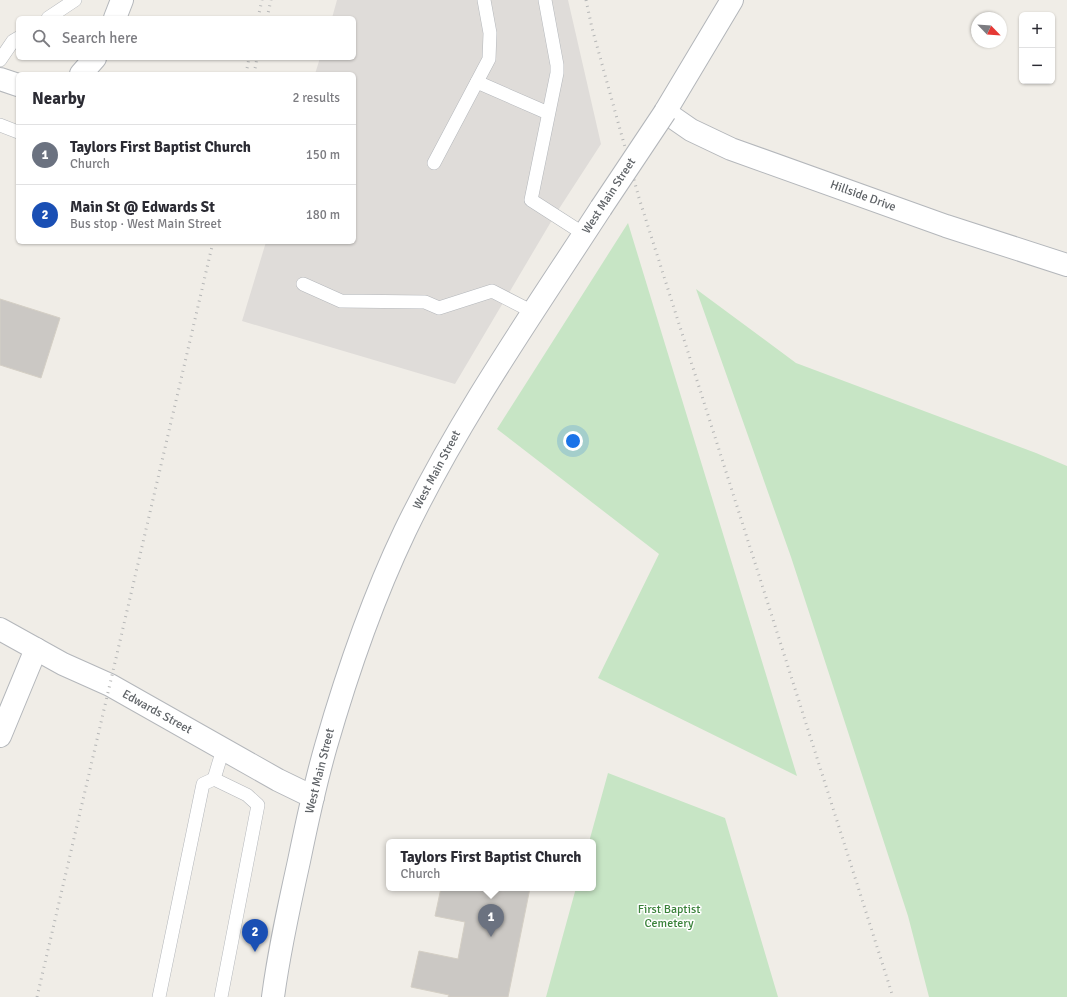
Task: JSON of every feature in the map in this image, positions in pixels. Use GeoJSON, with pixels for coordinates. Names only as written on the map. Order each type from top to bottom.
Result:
{"type":"FeatureCollection","features":[{"type":"Feature","properties":{"kind":"street"},"geometry":{"type":"LineString","coordinates":[[116,16],[122,0]]}},
{"type":"Feature","properties":{"kind":"street","name":"West Main Street"},"geometry":{"type":"LineString","coordinates":[[272,997],[280,947],[325,748],[352,660],[384,578],[410,522],[467,415],[665,112],[732,0]]}},
{"type":"Feature","properties":{"kind":"street"},"geometry":{"type":"LineString","coordinates":[[83,72],[93,60]]}},
{"type":"Feature","properties":{"kind":"street"},"geometry":{"type":"LineString","coordinates":[[0,79],[16,84]]}},
{"type":"Feature","properties":{"kind":"street","name":"Hillside Drive"},"geometry":{"type":"LineString","coordinates":[[665,112],[691,130],[731,148],[946,226],[1067,265]]}},
{"type":"Feature","properties":{"kind":"street","name":"Edwards Street"},"geometry":{"type":"LineString","coordinates":[[0,629],[63,664],[110,685],[278,780],[313,797]]}},
{"type":"Feature","properties":{"kind":"street"},"geometry":{"type":"LineString","coordinates":[[0,736],[36,649]]}},
{"type":"Feature","properties":{"kind":"lane"},"geometry":{"type":"LineString","coordinates":[[51,16],[75,0]]}},
{"type":"Feature","properties":{"kind":"lane"},"geometry":{"type":"LineString","coordinates":[[434,163],[490,59],[490,33],[484,0]]}},
{"type":"Feature","properties":{"kind":"lane"},"geometry":{"type":"LineString","coordinates":[[545,0],[557,65],[557,73],[531,200],[584,234]]}},
{"type":"Feature","properties":{"kind":"lane"},"geometry":{"type":"LineString","coordinates":[[0,60],[13,41],[16,39]]}},
{"type":"Feature","properties":{"kind":"lane"},"geometry":{"type":"LineString","coordinates":[[477,82],[548,113]]}},
{"type":"Feature","properties":{"kind":"lane"},"geometry":{"type":"LineString","coordinates":[[0,125],[16,131]]}},
{"type":"Feature","properties":{"kind":"lane"},"geometry":{"type":"LineString","coordinates":[[303,284],[341,301],[425,302],[440,308],[444,308],[492,291],[534,312]]}},
{"type":"Feature","properties":{"kind":"lane"},"geometry":{"type":"LineString","coordinates":[[159,997],[203,784],[214,779],[223,749]]}},
{"type":"Feature","properties":{"kind":"lane"},"geometry":{"type":"LineString","coordinates":[[214,779],[247,795],[258,805],[221,997]]}},
{"type":"Feature","properties":{"kind":"shaded area"},"geometry":{"type":"Polygon","coordinates":[[[337,0],[568,0],[601,144],[555,215],[455,384],[242,321],[265,244],[356,244],[356,72],[316,72],[319,60],[356,60],[356,16],[333,16],[337,0]]]}},
{"type":"Feature","properties":{"kind":"green space"},"geometry":{"type":"Polygon","coordinates":[[[628,223],[797,776],[598,678],[659,554],[497,429],[628,223]]]}},
{"type":"Feature","properties":{"kind":"green space"},"geometry":{"type":"Polygon","coordinates":[[[696,289],[796,363],[1067,466],[1067,997],[929,997],[908,916],[791,557],[696,289]]]}},
{"type":"Feature","properties":{"kind":"green space","name":"First Baptist Cemetery"},"geometry":{"type":"Polygon","coordinates":[[[608,773],[725,818],[778,997],[546,997],[575,891],[596,891],[596,839],[590,839],[608,773]]]}},
{"type":"Feature","properties":{"kind":"building"},"geometry":{"type":"Polygon","coordinates":[[[0,299],[60,318],[41,378],[0,365],[0,299]]]}},
{"type":"Feature","properties":{"kind":"building"},"geometry":{"type":"Polygon","coordinates":[[[440,891],[529,891],[508,997],[448,997],[449,995],[411,987],[419,951],[458,959],[465,922],[435,916],[440,891]]]}},
{"type":"Feature","properties":{"kind":"railway"},"geometry":{"type":"LineString","coordinates":[[258,16],[262,0]]}},
{"type":"Feature","properties":{"kind":"railway"},"geometry":{"type":"LineString","coordinates":[[267,16],[271,0]]}},
{"type":"Feature","properties":{"kind":"railway"},"geometry":{"type":"LineString","coordinates":[[586,0],[592,28],[639,198],[893,997]]}},
{"type":"Feature","properties":{"kind":"railway"},"geometry":{"type":"LineString","coordinates":[[246,72],[249,60]]}},
{"type":"Feature","properties":{"kind":"railway"},"geometry":{"type":"LineString","coordinates":[[254,72],[257,60]]}},
{"type":"Feature","properties":{"kind":"railway"},"geometry":{"type":"LineString","coordinates":[[37,997],[213,244]]}},
{"type":"Feature","properties":{"kind":"place","name":"Taylors First Baptist Church"},"geometry":{"type":"Point","coordinates":[491,937]}},
{"type":"Feature","properties":{"kind":"place","name":"Main St @ Edwards St"},"geometry":{"type":"Point","coordinates":[255,952]}}]}
